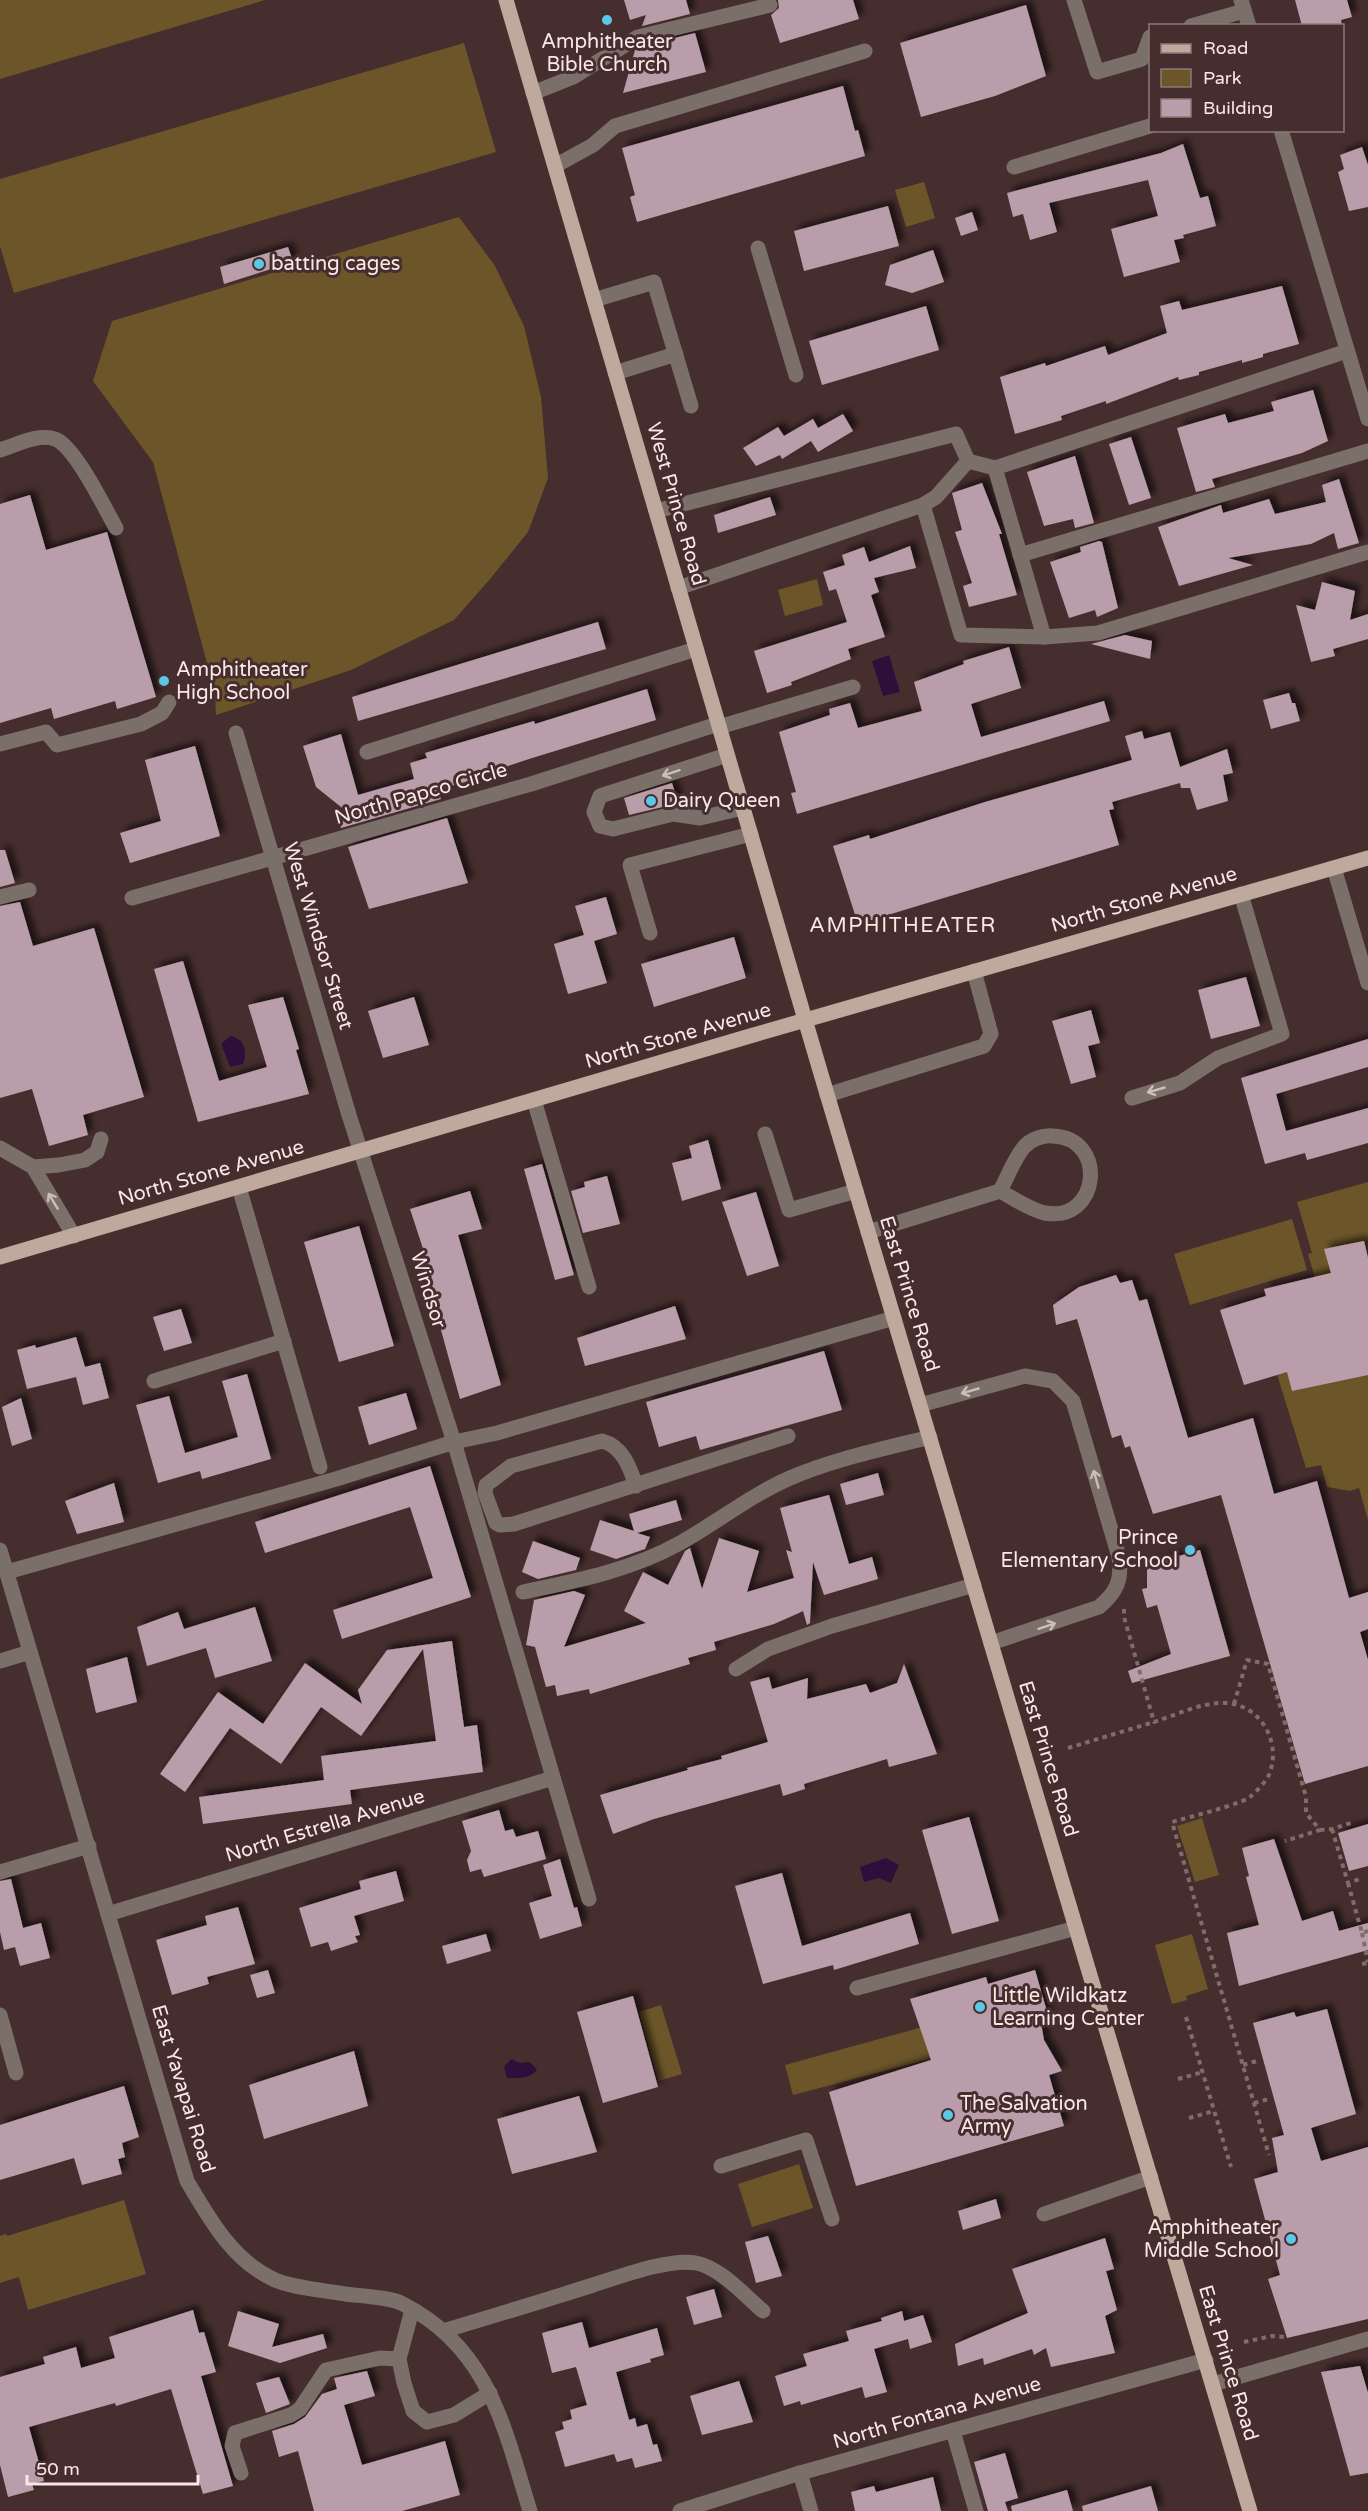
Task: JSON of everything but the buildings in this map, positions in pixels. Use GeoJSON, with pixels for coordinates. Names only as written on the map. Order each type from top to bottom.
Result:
{"type":"FeatureCollection","features":[{"type":"Feature","properties":{"kind":"main road","name":"West Prince Road"},"geometry":{"type":"LineString","coordinates":[[506,0],[805,1020]]}},
{"type":"Feature","properties":{"kind":"main road","name":"North Stone Avenue"},"geometry":{"type":"LineString","coordinates":[[0,1257],[805,1020],[1368,858]]}},
{"type":"Feature","properties":{"kind":"main road","name":"East Prince Road"},"geometry":{"type":"LineString","coordinates":[[805,1020],[1250,2511]]}},
{"type":"Feature","properties":{"kind":"street"},"geometry":{"type":"LineString","coordinates":[[1074,0],[1097,72],[1143,58],[1149,40]]}},
{"type":"Feature","properties":{"kind":"street"},"geometry":{"type":"LineString","coordinates":[[533,93],[573,77],[638,37],[770,5]]}},
{"type":"Feature","properties":{"kind":"street"},"geometry":{"type":"LineString","coordinates":[[1199,24],[1244,12]]}},
{"type":"Feature","properties":{"kind":"street"},"geometry":{"type":"LineString","coordinates":[[555,166],[593,145],[615,126],[865,51]]}},
{"type":"Feature","properties":{"kind":"street"},"geometry":{"type":"LineString","coordinates":[[1014,167],[1149,126]]}},
{"type":"Feature","properties":{"kind":"street"},"geometry":{"type":"LineString","coordinates":[[1282,132],[1368,418]]}},
{"type":"Feature","properties":{"kind":"street"},"geometry":{"type":"LineString","coordinates":[[758,249],[796,375]]}},
{"type":"Feature","properties":{"kind":"street"},"geometry":{"type":"LineString","coordinates":[[594,300],[654,282],[691,406]]}},
{"type":"Feature","properties":{"kind":"street"},"geometry":{"type":"LineString","coordinates":[[968,461],[995,468],[1347,351]]}},
{"type":"Feature","properties":{"kind":"street"},"geometry":{"type":"LineString","coordinates":[[615,373],[676,354]]}},
{"type":"Feature","properties":{"kind":"street"},"geometry":{"type":"LineString","coordinates":[[656,511],[956,434],[968,461]]}},
{"type":"Feature","properties":{"kind":"street"},"geometry":{"type":"LineString","coordinates":[[0,450],[40,438],[56,439],[73,454],[116,528]]}},
{"type":"Feature","properties":{"kind":"street"},"geometry":{"type":"LineString","coordinates":[[1020,555],[1368,451]]}},
{"type":"Feature","properties":{"kind":"street"},"geometry":{"type":"LineString","coordinates":[[678,588],[923,505],[936,497],[968,461]]}},
{"type":"Feature","properties":{"kind":"street"},"geometry":{"type":"LineString","coordinates":[[995,468],[1044,637]]}},
{"type":"Feature","properties":{"kind":"street"},"geometry":{"type":"LineString","coordinates":[[923,505],[961,635],[1044,637],[1098,633],[1368,552]]}},
{"type":"Feature","properties":{"kind":"street"},"geometry":{"type":"LineString","coordinates":[[367,752],[696,649]]}},
{"type":"Feature","properties":{"kind":"street","name":"North Papco Circle"},"geometry":{"type":"LineString","coordinates":[[132,898],[531,784],[719,725],[853,687]]}},
{"type":"Feature","properties":{"kind":"street"},"geometry":{"type":"LineString","coordinates":[[0,744],[46,732],[57,745],[141,724],[162,713],[169,702]]}},
{"type":"Feature","properties":{"kind":"street","name":"West Windsor Street"},"geometry":{"type":"LineString","coordinates":[[236,733],[362,1150]]}},
{"type":"Feature","properties":{"kind":"street"},"geometry":{"type":"LineString","coordinates":[[727,755],[600,796],[594,812],[600,826],[613,829],[673,814],[700,818],[743,808]]}},
{"type":"Feature","properties":{"kind":"street"},"geometry":{"type":"LineString","coordinates":[[650,933],[630,865],[751,834]]}},
{"type":"Feature","properties":{"kind":"street"},"geometry":{"type":"LineString","coordinates":[[1334,868],[1368,983]]}},
{"type":"Feature","properties":{"kind":"street"},"geometry":{"type":"LineString","coordinates":[[0,897],[29,890]]}},
{"type":"Feature","properties":{"kind":"street"},"geometry":{"type":"LineString","coordinates":[[1132,1098],[1180,1083],[1218,1058],[1282,1034],[1241,894]]}},
{"type":"Feature","properties":{"kind":"street"},"geometry":{"type":"LineString","coordinates":[[827,1095],[984,1046],[991,1034],[974,971]]}},
{"type":"Feature","properties":{"kind":"street"},"geometry":{"type":"LineString","coordinates":[[534,1100],[589,1287]]}},
{"type":"Feature","properties":{"kind":"street"},"geometry":{"type":"LineString","coordinates":[[765,1134],[789,1210],[856,1191]]}},
{"type":"Feature","properties":{"kind":"street"},"geometry":{"type":"LineString","coordinates":[[868,1232],[1000,1191],[1024,1148],[1041,1137],[1062,1137],[1071,1140],[1079,1146],[1090,1164],[1090,1185],[1086,1194],[1072,1209],[1062,1213],[1042,1213],[1000,1191]]}},
{"type":"Feature","properties":{"kind":"street"},"geometry":{"type":"LineString","coordinates":[[33,1167],[85,1160],[97,1152],[101,1139]]}},
{"type":"Feature","properties":{"kind":"street"},"geometry":{"type":"LineString","coordinates":[[0,1148],[33,1167],[74,1236]]}},
{"type":"Feature","properties":{"kind":"street","name":"Windsor"},"geometry":{"type":"LineString","coordinates":[[362,1150],[454,1442],[589,1899]]}},
{"type":"Feature","properties":{"kind":"street"},"geometry":{"type":"LineString","coordinates":[[239,1187],[320,1467]]}},
{"type":"Feature","properties":{"kind":"street"},"geometry":{"type":"LineString","coordinates":[[7,1572],[336,1479],[454,1442],[497,1433],[894,1318]]}},
{"type":"Feature","properties":{"kind":"street"},"geometry":{"type":"LineString","coordinates":[[154,1381],[284,1341]]}},
{"type":"Feature","properties":{"kind":"street"},"geometry":{"type":"LineString","coordinates":[[920,1405],[1025,1376],[1053,1381],[1073,1401],[1119,1557],[1120,1582],[1112,1596],[1099,1607],[991,1643]]}},
{"type":"Feature","properties":{"kind":"street"},"geometry":{"type":"LineString","coordinates":[[636,1486],[629,1465],[611,1444],[602,1441],[511,1466],[486,1485],[485,1493],[496,1523],[514,1524],[636,1486],[788,1436]]}},
{"type":"Feature","properties":{"kind":"street"},"geometry":{"type":"LineString","coordinates":[[523,1592],[589,1578],[642,1560],[678,1545],[788,1479],[823,1465],[930,1437]]}},
{"type":"Feature","properties":{"kind":"street","name":"East Yavapai Road"},"geometry":{"type":"LineString","coordinates":[[0,1550],[187,2181],[214,2228],[244,2258],[274,2280],[401,2303],[443,2331],[469,2358],[500,2412],[530,2511]]}},
{"type":"Feature","properties":{"kind":"street"},"geometry":{"type":"LineString","coordinates":[[736,1669],[768,1648],[832,1626],[974,1585]]}},
{"type":"Feature","properties":{"kind":"street"},"geometry":{"type":"LineString","coordinates":[[0,1661],[30,1652]]}},
{"type":"Feature","properties":{"kind":"street","name":"North Estrella Avenue"},"geometry":{"type":"LineString","coordinates":[[108,1914],[553,1778]]}},
{"type":"Feature","properties":{"kind":"street"},"geometry":{"type":"LineString","coordinates":[[0,1872],[89,1846]]}},
{"type":"Feature","properties":{"kind":"street"},"geometry":{"type":"LineString","coordinates":[[857,1988],[1077,1928]]}},
{"type":"Feature","properties":{"kind":"street"},"geometry":{"type":"LineString","coordinates":[[0,2015],[16,2073]]}},
{"type":"Feature","properties":{"kind":"street"},"geometry":{"type":"LineString","coordinates":[[721,2166],[806,2139],[832,2219]]}},
{"type":"Feature","properties":{"kind":"street"},"geometry":{"type":"LineString","coordinates":[[1044,2214],[1151,2176]]}},
{"type":"Feature","properties":{"kind":"street"},"geometry":{"type":"LineString","coordinates":[[443,2331],[638,2272],[678,2263],[696,2263],[710,2269],[725,2278],[763,2311]]}},
{"type":"Feature","properties":{"kind":"street"},"geometry":{"type":"LineString","coordinates":[[412,2310],[399,2359],[413,2411],[427,2422],[453,2415],[490,2393]]}},
{"type":"Feature","properties":{"kind":"street"},"geometry":{"type":"LineString","coordinates":[[1213,2384],[1368,2338]]}},
{"type":"Feature","properties":{"kind":"street"},"geometry":{"type":"LineString","coordinates":[[241,2473],[232,2446],[235,2433],[291,2415],[300,2409],[326,2370],[380,2358],[399,2359]]}},
{"type":"Feature","properties":{"kind":"street","name":"North Fontana Avenue"},"geometry":{"type":"LineString","coordinates":[[680,2511],[800,2473],[1206,2360]]}},
{"type":"Feature","properties":{"kind":"street"},"geometry":{"type":"LineString","coordinates":[[953,2431],[976,2511]]}},
{"type":"Feature","properties":{"kind":"street"},"geometry":{"type":"LineString","coordinates":[[800,2473],[811,2511]]}},
{"type":"Feature","properties":{"kind":"path"},"geometry":{"type":"LineString","coordinates":[[1124,1607],[1124,1617],[1154,1722]]}},
{"type":"Feature","properties":{"kind":"path"},"geometry":{"type":"LineString","coordinates":[[1234,1704],[1247,1660],[1268,1664],[1306,1797],[1306,1813],[1320,1830]]}},
{"type":"Feature","properties":{"kind":"path"},"geometry":{"type":"LineString","coordinates":[[1068,1748],[1204,1706],[1224,1703],[1240,1705],[1261,1719],[1273,1742],[1270,1774],[1249,1798],[1172,1822],[1269,2155]]}},
{"type":"Feature","properties":{"kind":"path"},"geometry":{"type":"LineString","coordinates":[[1285,1841],[1354,1822]]}},
{"type":"Feature","properties":{"kind":"path"},"geometry":{"type":"LineString","coordinates":[[1332,1829],[1362,1933],[1368,1963],[1362,1964]]}},
{"type":"Feature","properties":{"kind":"path"},"geometry":{"type":"LineString","coordinates":[[1348,1882],[1363,1878]]}},
{"type":"Feature","properties":{"kind":"path"},"geometry":{"type":"LineString","coordinates":[[1362,1933],[1368,1931]]}},
{"type":"Feature","properties":{"kind":"path"},"geometry":{"type":"LineString","coordinates":[[1186,2017],[1230,2167]]}},
{"type":"Feature","properties":{"kind":"path"},"geometry":{"type":"LineString","coordinates":[[1243,2065],[1257,2061]]}},
{"type":"Feature","properties":{"kind":"path"},"geometry":{"type":"LineString","coordinates":[[1178,2079],[1203,2072]]}},
{"type":"Feature","properties":{"kind":"path"},"geometry":{"type":"LineString","coordinates":[[1254,2103],[1269,2099]]}},
{"type":"Feature","properties":{"kind":"path"},"geometry":{"type":"LineString","coordinates":[[1189,2118],[1214,2111]]}},
{"type":"Feature","properties":{"kind":"path"},"geometry":{"type":"LineString","coordinates":[[1244,2342],[1272,2336],[1284,2337]]}},
{"type":"Feature","properties":{"kind":"green space"},"geometry":{"type":"Polygon","coordinates":[[[0,0],[265,0],[0,79],[0,0]]]}},
{"type":"Feature","properties":{"kind":"green space"},"geometry":{"type":"Polygon","coordinates":[[[464,43],[496,152],[14,293],[0,246],[0,179],[464,43]]]}},
{"type":"Feature","properties":{"kind":"green space"},"geometry":{"type":"Polygon","coordinates":[[[924,182],[935,218],[906,227],[895,190],[924,182]]]}},
{"type":"Feature","properties":{"kind":"green space"},"geometry":{"type":"Polygon","coordinates":[[[459,217],[495,266],[524,326],[541,397],[548,478],[528,532],[454,620],[351,670],[216,715],[215,693],[153,462],[93,381],[112,321],[459,217]]]}},
{"type":"Feature","properties":{"kind":"green space"},"geometry":{"type":"Polygon","coordinates":[[[817,579],[823,605],[785,616],[778,590],[817,579]]]}},
{"type":"Feature","properties":{"kind":"green space"},"geometry":{"type":"Polygon","coordinates":[[[1368,1182],[1368,1520],[1359,1488],[1350,1491],[1327,1487],[1321,1465],[1306,1468],[1254,1300],[1315,1278],[1308,1254],[1312,1253],[1297,1202],[1368,1182]]]}},
{"type":"Feature","properties":{"kind":"green space"},"geometry":{"type":"Polygon","coordinates":[[[1292,1219],[1307,1270],[1190,1305],[1174,1254],[1292,1219]]]}},
{"type":"Feature","properties":{"kind":"green space"},"geometry":{"type":"Polygon","coordinates":[[[1202,1818],[1219,1875],[1195,1882],[1177,1826],[1202,1818]]]}},
{"type":"Feature","properties":{"kind":"green space"},"geometry":{"type":"Polygon","coordinates":[[[1192,1934],[1208,1989],[1186,1996],[1187,2000],[1172,2004],[1155,1945],[1192,1934]]]}},
{"type":"Feature","properties":{"kind":"green space"},"geometry":{"type":"Polygon","coordinates":[[[661,2005],[682,2074],[658,2081],[639,2012],[661,2005]]]}},
{"type":"Feature","properties":{"kind":"green space"},"geometry":{"type":"Polygon","coordinates":[[[937,2023],[945,2055],[793,2095],[785,2065],[937,2023]]]}},
{"type":"Feature","properties":{"kind":"green space"},"geometry":{"type":"Polygon","coordinates":[[[799,2164],[813,2208],[752,2227],[738,2184],[799,2164]]]}},
{"type":"Feature","properties":{"kind":"green space"},"geometry":{"type":"Polygon","coordinates":[[[124,2200],[146,2274],[28,2310],[19,2277],[0,2283],[0,2236],[6,2234],[7,2236],[124,2200]]]}},
{"type":"Feature","properties":{"kind":"shaded area"},"geometry":{"type":"Polygon","coordinates":[[[889,655],[900,692],[883,696],[872,661],[889,655]]]}},
{"type":"Feature","properties":{"kind":"shaded area"},"geometry":{"type":"Polygon","coordinates":[[[230,1036],[242,1042],[245,1054],[243,1064],[230,1067],[221,1044],[230,1036]]]}},
{"type":"Feature","properties":{"kind":"shaded area"},"geometry":{"type":"Polygon","coordinates":[[[886,1858],[899,1865],[891,1883],[879,1878],[864,1882],[860,1867],[886,1858]]]}},
{"type":"Feature","properties":{"kind":"shaded area"},"geometry":{"type":"Polygon","coordinates":[[[511,2059],[520,2063],[530,2062],[537,2070],[527,2076],[507,2078],[504,2067],[511,2059]]]}},
{"type":"Feature","properties":{"kind":"place","name":"Amphitheater Bible Church"},"geometry":{"type":"Point","coordinates":[607,20]}},
{"type":"Feature","properties":{"kind":"place","name":"batting cages"},"geometry":{"type":"Point","coordinates":[259,264]}},
{"type":"Feature","properties":{"kind":"place","name":"Amphitheater High School"},"geometry":{"type":"Point","coordinates":[164,681]}},
{"type":"Feature","properties":{"kind":"place","name":"Dairy Queen"},"geometry":{"type":"Point","coordinates":[651,801]}},
{"type":"Feature","properties":{"kind":"place","name":"Prince Elementary School"},"geometry":{"type":"Point","coordinates":[1190,1550]}},
{"type":"Feature","properties":{"kind":"place","name":"Little Wildkatz Learning Center"},"geometry":{"type":"Point","coordinates":[980,2007]}},
{"type":"Feature","properties":{"kind":"place","name":"The Salvation Army"},"geometry":{"type":"Point","coordinates":[948,2115]}},
{"type":"Feature","properties":{"kind":"place","name":"Amphitheater Middle School"},"geometry":{"type":"Point","coordinates":[1291,2239]}},
{"type":"Feature","properties":{"kind":"district","name":"AMPHITHEATER"},"geometry":{"type":"Point","coordinates":[903,925]}}]}
